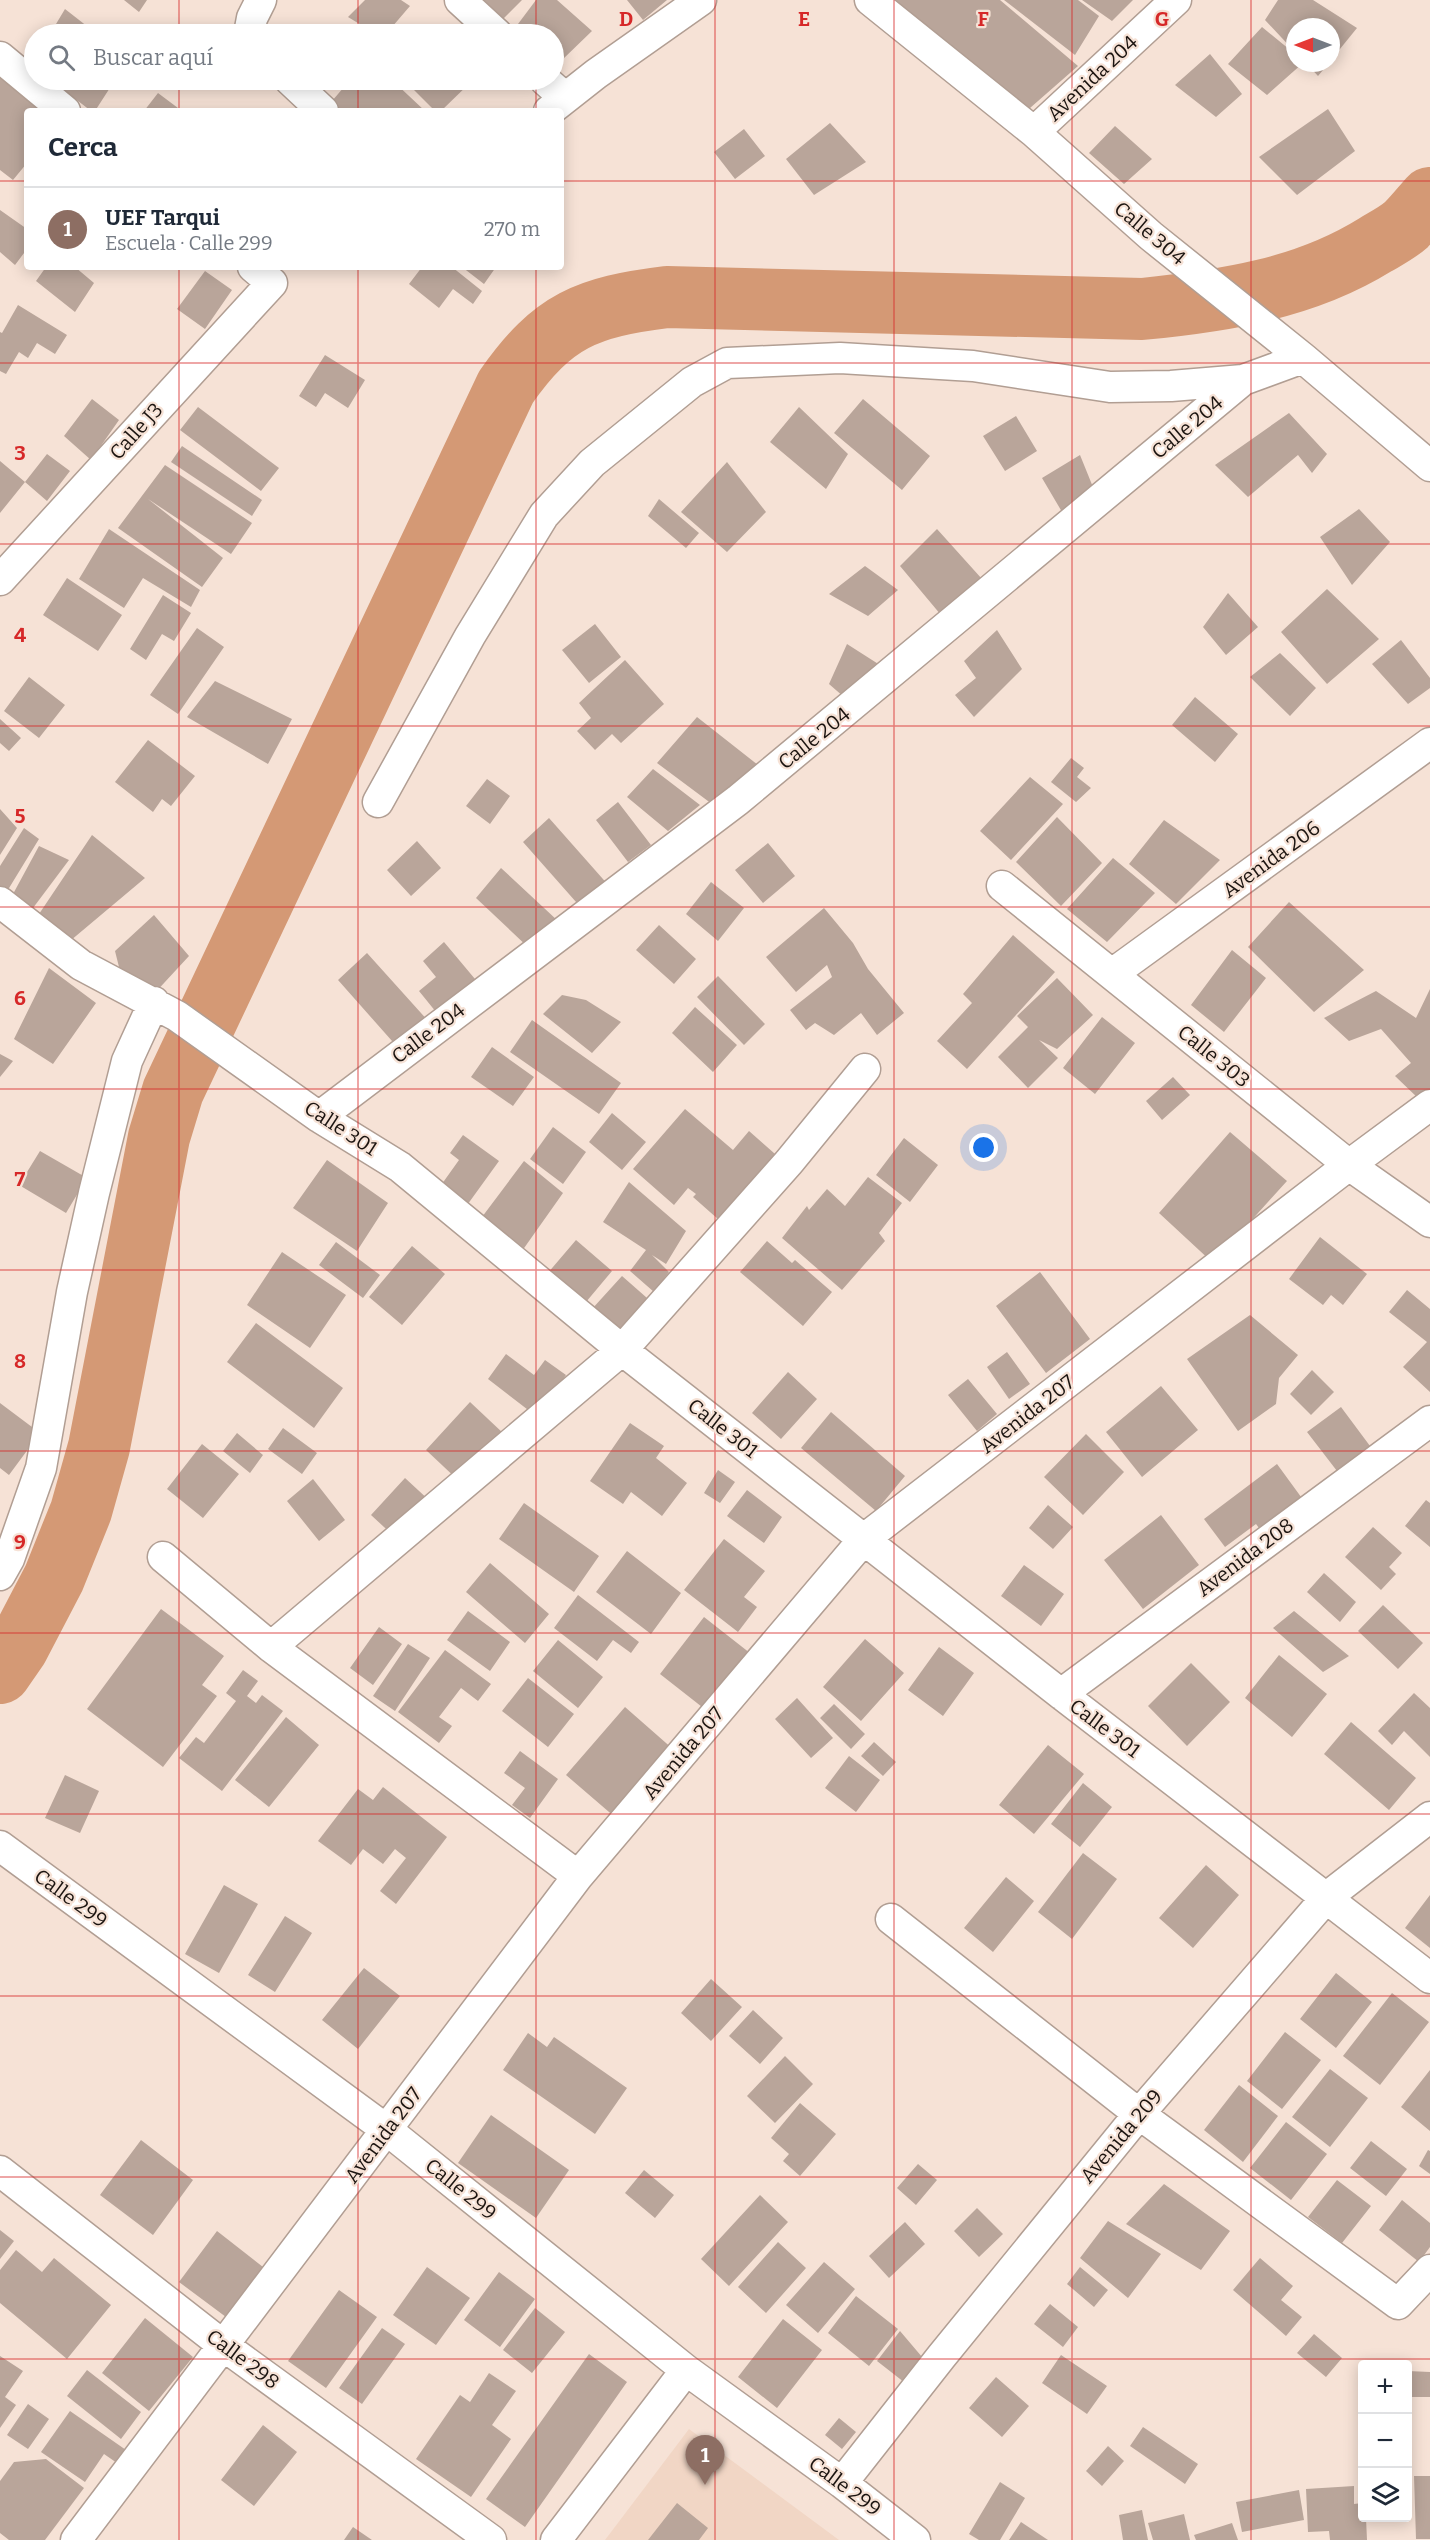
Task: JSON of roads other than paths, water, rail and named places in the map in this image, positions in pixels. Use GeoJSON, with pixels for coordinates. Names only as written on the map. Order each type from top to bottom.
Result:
{"type":"FeatureCollection","features":[{"type":"Feature","properties":{"kind":"street"},"geometry":{"type":"LineString","coordinates":[[251,24],[261,0]]}},
{"type":"Feature","properties":{"kind":"street"},"geometry":{"type":"LineString","coordinates":[[460,0],[486,24]]}},
{"type":"Feature","properties":{"kind":"street"},"geometry":{"type":"LineString","coordinates":[[564,89],[701,0]]}},
{"type":"Feature","properties":{"kind":"street","name":"Calle 304"},"geometry":{"type":"LineString","coordinates":[[870,0],[1034,132],[1151,236],[1293,349],[1430,466]]}},
{"type":"Feature","properties":{"kind":"street","name":"Avenida 204"},"geometry":{"type":"LineString","coordinates":[[1034,132],[1176,0]]}},
{"type":"Feature","properties":{"kind":"street"},"geometry":{"type":"LineString","coordinates":[[0,57],[24,77]]}},
{"type":"Feature","properties":{"kind":"street"},"geometry":{"type":"LineString","coordinates":[[40,90],[61,108]]}},
{"type":"Feature","properties":{"kind":"street"},"geometry":{"type":"LineString","coordinates":[[301,90],[320,108]]}},
{"type":"Feature","properties":{"kind":"street","name":"Calle J3"},"geometry":{"type":"LineString","coordinates":[[0,580],[263,275]]}},
{"type":"Feature","properties":{"kind":"street","name":"Calle 204"},"geometry":{"type":"LineString","coordinates":[[319,1117],[738,800],[1244,380],[1293,349]]}},
{"type":"Feature","properties":{"kind":"street"},"geometry":{"type":"LineString","coordinates":[[378,802],[470,636],[544,515],[592,463],[692,381],[727,363],[840,358],[973,366],[1110,387],[1171,386],[1244,380]]}},
{"type":"Feature","properties":{"kind":"street","name":"Avenida 206"},"geometry":{"type":"LineString","coordinates":[[1112,974],[1430,743]]}},
{"type":"Feature","properties":{"kind":"street","name":"Calle 303"},"geometry":{"type":"LineString","coordinates":[[1002,886],[1349,1165],[1430,1222]]}},
{"type":"Feature","properties":{"kind":"street","name":"Calle 301"},"geometry":{"type":"LineString","coordinates":[[0,902],[81,965],[165,1009],[267,1078],[319,1117],[400,1167],[622,1350],[1061,1694],[1430,1978]]}},
{"type":"Feature","properties":{"kind":"street"},"geometry":{"type":"LineString","coordinates":[[0,1575],[9,1558],[41,1468],[72,1292],[127,1061],[165,1009]]}},
{"type":"Feature","properties":{"kind":"street"},"geometry":{"type":"LineString","coordinates":[[271,1647],[622,1350],[789,1162],[865,1069]]}},
{"type":"Feature","properties":{"kind":"street","name":"Avenida 207"},"geometry":{"type":"LineString","coordinates":[[76,2540],[578,1876],[864,1539],[1430,1105]]}},
{"type":"Feature","properties":{"kind":"street","name":"Avenida 208"},"geometry":{"type":"LineString","coordinates":[[1061,1694],[1430,1421]]}},
{"type":"Feature","properties":{"kind":"street"},"geometry":{"type":"LineString","coordinates":[[163,1557],[271,1647],[578,1876]]}},
{"type":"Feature","properties":{"kind":"street","name":"Avenida 209"},"geometry":{"type":"LineString","coordinates":[[842,2483],[940,2357],[1139,2114],[1327,1897],[1430,1817]]}},
{"type":"Feature","properties":{"kind":"street","name":"Calle 299"},"geometry":{"type":"LineString","coordinates":[[0,1846],[387,2130],[686,2370],[842,2483],[915,2540]]}},
{"type":"Feature","properties":{"kind":"street"},"geometry":{"type":"LineString","coordinates":[[891,1919],[1139,2114],[1398,2304],[1430,2270]]}},
{"type":"Feature","properties":{"kind":"street","name":"Calle 298"},"geometry":{"type":"LineString","coordinates":[[0,2171],[224,2346],[490,2540]]}},
{"type":"Feature","properties":{"kind":"street"},"geometry":{"type":"LineString","coordinates":[[556,2540],[686,2370]]}},
{"type":"Feature","properties":{"kind":"waterway"},"geometry":{"type":"LineString","coordinates":[[0,1673],[18,1647],[54,1578],[81,1511],[99,1447],[159,1137],[173,1091],[506,387],[540,346],[574,321],[593,312],[667,297],[1142,309],[1203,302],[1291,282],[1348,260],[1402,228],[1430,198]]}},
{"type":"Feature","properties":{"kind":"place","name":"UEF Tarqui"},"geometry":{"type":"Point","coordinates":[705,2485]}}]}
